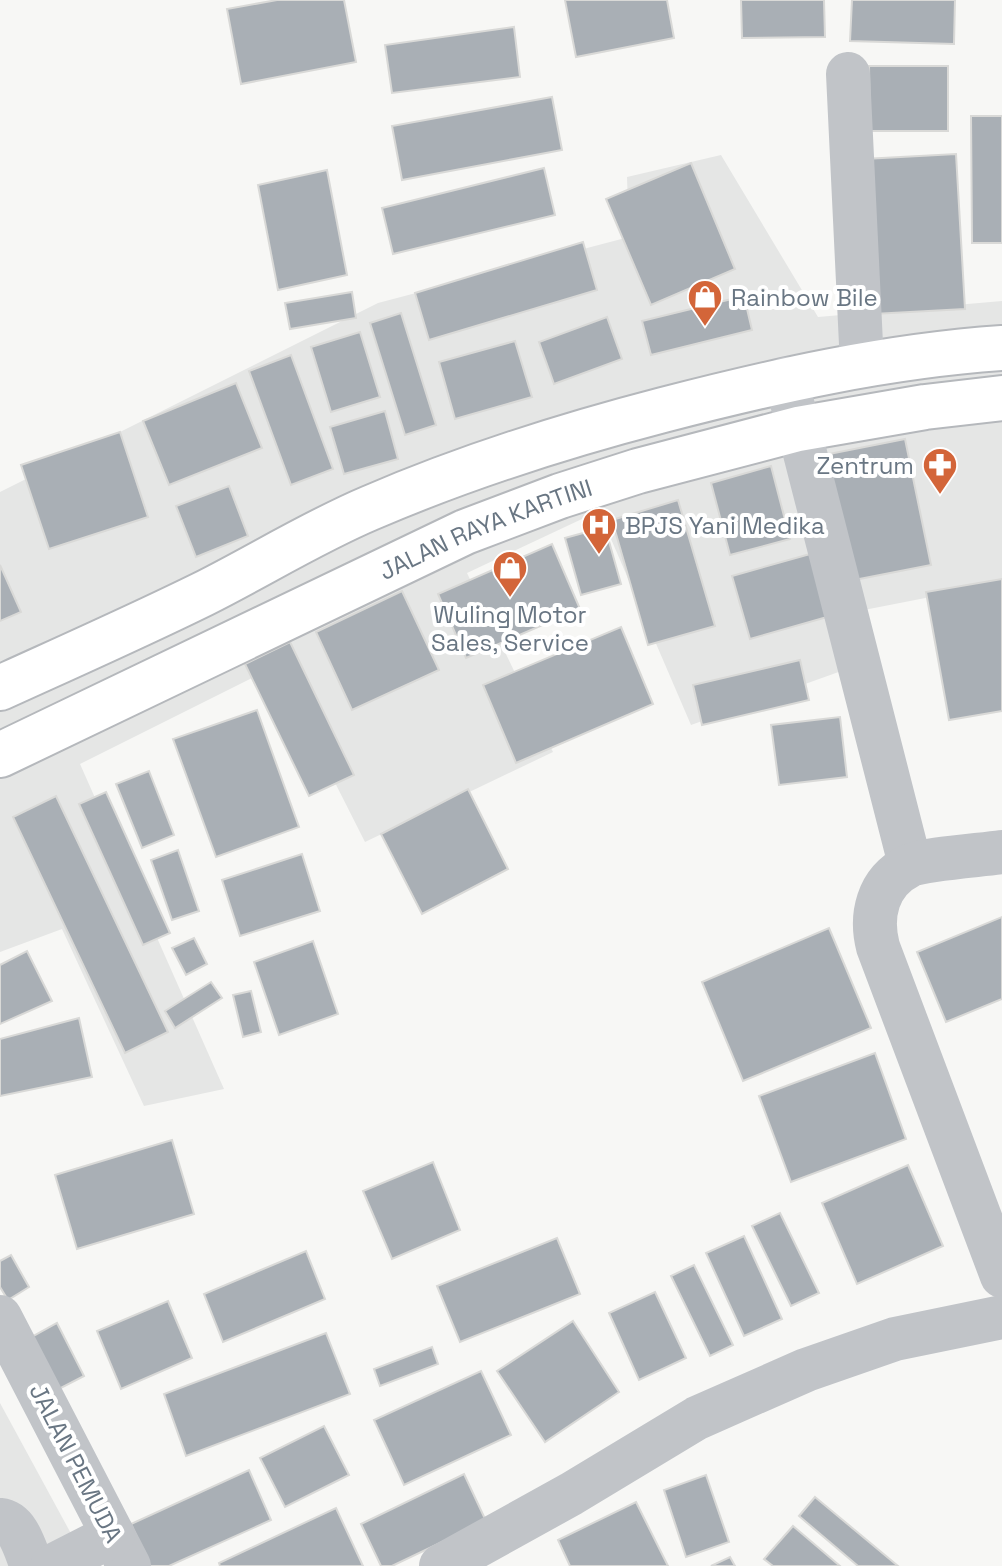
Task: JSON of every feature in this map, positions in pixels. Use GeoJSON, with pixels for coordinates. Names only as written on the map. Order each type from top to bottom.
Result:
{"type":"FeatureCollection","features":[{"type":"Feature","properties":{"kind":"main road"},"geometry":{"type":"LineString","coordinates":[[0,688],[202,594],[367,509],[436,480],[600,427],[786,379],[959,351],[1002,348]]}},
{"type":"Feature","properties":{"kind":"main road","name":"JALAN RAYA KARTINI"},"geometry":{"type":"LineString","coordinates":[[0,755],[465,532],[560,496],[625,475],[798,429],[925,407],[1002,398]]}},
{"type":"Feature","properties":{"kind":"street"},"geometry":{"type":"LineString","coordinates":[[848,74],[862,365]]}},
{"type":"Feature","properties":{"kind":"street"},"geometry":{"type":"LineString","coordinates":[[786,379],[910,864]]}},
{"type":"Feature","properties":{"kind":"street"},"geometry":{"type":"LineString","coordinates":[[1002,852],[910,864],[895,876],[884,891],[875,908],[873,926],[878,947],[1002,1276]]}},
{"type":"Feature","properties":{"kind":"street","name":"JALAN PEMUDA"},"geometry":{"type":"LineString","coordinates":[[0,1317],[121,1551]]}},
{"type":"Feature","properties":{"kind":"street"},"geometry":{"type":"LineString","coordinates":[[441,1566],[711,1412],[806,1370],[895,1339],[1002,1317]]}},
{"type":"Feature","properties":{"kind":"street"},"geometry":{"type":"LineString","coordinates":[[0,1520],[7,1520],[13,1526],[32,1566]]}},
{"type":"Feature","properties":{"kind":"street"},"geometry":{"type":"LineString","coordinates":[[52,1566],[121,1551]]}},
{"type":"Feature","properties":{"kind":"shaded area"},"geometry":{"type":"Polygon","coordinates":[[[721,155],[818,317],[1002,301],[1002,583],[864,610],[872,660],[691,725],[599,511],[467,573],[553,752],[365,842],[276,666],[80,764],[224,1089],[144,1106],[62,929],[0,952],[0,492],[378,303],[629,237],[627,177],[721,155]]]}},
{"type":"Feature","properties":{"kind":"shaded area"},"geometry":{"type":"Polygon","coordinates":[[[0,1403],[81,1552],[88,1566],[0,1566],[0,1403]]]}},
{"type":"Feature","properties":{"kind":"building"},"geometry":{"type":"Polygon","coordinates":[[[277,0],[344,0],[356,62],[241,84],[227,9],[277,0]]]}},
{"type":"Feature","properties":{"kind":"building"},"geometry":{"type":"Polygon","coordinates":[[[565,0],[667,0],[674,38],[576,57],[565,0]]]}},
{"type":"Feature","properties":{"kind":"building"},"geometry":{"type":"Polygon","coordinates":[[[741,0],[824,0],[825,37],[742,38],[741,0]]]}},
{"type":"Feature","properties":{"kind":"building"},"geometry":{"type":"Polygon","coordinates":[[[852,0],[955,0],[954,44],[850,41],[852,0]]]}},
{"type":"Feature","properties":{"kind":"building"},"geometry":{"type":"Polygon","coordinates":[[[514,27],[520,77],[392,93],[385,45],[514,27]]]}},
{"type":"Feature","properties":{"kind":"building"},"geometry":{"type":"Polygon","coordinates":[[[869,66],[948,66],[948,131],[870,131],[869,66]]]}},
{"type":"Feature","properties":{"kind":"building"},"geometry":{"type":"Polygon","coordinates":[[[552,97],[562,150],[402,180],[392,126],[552,97]]]}},
{"type":"Feature","properties":{"kind":"building"},"geometry":{"type":"Polygon","coordinates":[[[971,116],[1002,116],[1002,243],[972,243],[971,116]]]}},
{"type":"Feature","properties":{"kind":"building"},"geometry":{"type":"Polygon","coordinates":[[[956,154],[965,309],[873,314],[864,159],[956,154]]]}},
{"type":"Feature","properties":{"kind":"building"},"geometry":{"type":"Polygon","coordinates":[[[691,163],[735,269],[651,305],[606,199],[691,163]]]}},
{"type":"Feature","properties":{"kind":"building"},"geometry":{"type":"Polygon","coordinates":[[[544,168],[555,215],[393,254],[382,208],[544,168]]]}},
{"type":"Feature","properties":{"kind":"building"},"geometry":{"type":"Polygon","coordinates":[[[327,170],[347,275],[278,290],[258,185],[327,170]]]}},
{"type":"Feature","properties":{"kind":"building"},"geometry":{"type":"Polygon","coordinates":[[[583,242],[597,290],[429,340],[415,293],[583,242]]]}},
{"type":"Feature","properties":{"kind":"building"},"geometry":{"type":"Polygon","coordinates":[[[352,292],[356,318],[290,329],[285,303],[352,292]]]}},
{"type":"Feature","properties":{"kind":"building"},"geometry":{"type":"Polygon","coordinates":[[[744,296],[752,330],[651,355],[642,321],[744,296]]]}},
{"type":"Feature","properties":{"kind":"building"},"geometry":{"type":"Polygon","coordinates":[[[401,313],[436,425],[405,435],[370,323],[401,313]]]}},
{"type":"Feature","properties":{"kind":"building"},"geometry":{"type":"Polygon","coordinates":[[[607,317],[622,359],[554,384],[539,342],[607,317]]]}},
{"type":"Feature","properties":{"kind":"building"},"geometry":{"type":"Polygon","coordinates":[[[360,332],[380,397],[331,412],[311,347],[360,332]]]}},
{"type":"Feature","properties":{"kind":"building"},"geometry":{"type":"Polygon","coordinates":[[[515,341],[532,397],[455,419],[439,362],[515,341]]]}},
{"type":"Feature","properties":{"kind":"building"},"geometry":{"type":"Polygon","coordinates":[[[291,355],[333,469],[291,485],[249,371],[291,355]]]}},
{"type":"Feature","properties":{"kind":"building"},"geometry":{"type":"Polygon","coordinates":[[[236,383],[262,448],[169,485],[143,421],[236,383]]]}},
{"type":"Feature","properties":{"kind":"building"},"geometry":{"type":"Polygon","coordinates":[[[385,411],[398,459],[344,474],[330,427],[385,411]]]}},
{"type":"Feature","properties":{"kind":"building"},"geometry":{"type":"Polygon","coordinates":[[[120,432],[148,517],[49,549],[21,465],[120,432]]]}},
{"type":"Feature","properties":{"kind":"building"},"geometry":{"type":"Polygon","coordinates":[[[905,439],[931,565],[844,582],[819,456],[905,439]]]}},
{"type":"Feature","properties":{"kind":"building"},"geometry":{"type":"Polygon","coordinates":[[[771,466],[790,539],[730,555],[711,483],[771,466]]]}},
{"type":"Feature","properties":{"kind":"building"},"geometry":{"type":"Polygon","coordinates":[[[229,486],[248,536],[196,557],[176,506],[229,486]]]}},
{"type":"Feature","properties":{"kind":"building"},"geometry":{"type":"Polygon","coordinates":[[[678,500],[715,626],[648,645],[612,520],[678,500]]]}},
{"type":"Feature","properties":{"kind":"building"},"geometry":{"type":"Polygon","coordinates":[[[605,527],[621,584],[581,595],[565,538],[605,527]]]}},
{"type":"Feature","properties":{"kind":"building"},"geometry":{"type":"Polygon","coordinates":[[[552,544],[580,609],[466,658],[438,594],[552,544]]]}},
{"type":"Feature","properties":{"kind":"building"},"geometry":{"type":"Polygon","coordinates":[[[810,554],[827,617],[750,639],[732,576],[810,554]]]}},
{"type":"Feature","properties":{"kind":"building"},"geometry":{"type":"Polygon","coordinates":[[[0,565],[21,612],[0,621],[0,565]]]}},
{"type":"Feature","properties":{"kind":"building"},"geometry":{"type":"Polygon","coordinates":[[[1002,579],[1002,711],[949,720],[926,592],[1002,579]]]}},
{"type":"Feature","properties":{"kind":"building"},"geometry":{"type":"Polygon","coordinates":[[[402,591],[439,670],[352,710],[316,632],[402,591]]]}},
{"type":"Feature","properties":{"kind":"building"},"geometry":{"type":"Polygon","coordinates":[[[621,627],[653,704],[516,763],[483,685],[621,627]]]}},
{"type":"Feature","properties":{"kind":"building"},"geometry":{"type":"Polygon","coordinates":[[[290,642],[354,775],[309,796],[245,664],[290,642]]]}},
{"type":"Feature","properties":{"kind":"building"},"geometry":{"type":"Polygon","coordinates":[[[800,660],[809,700],[702,725],[693,685],[800,660]]]}},
{"type":"Feature","properties":{"kind":"building"},"geometry":{"type":"Polygon","coordinates":[[[257,710],[299,827],[216,857],[173,739],[257,710]]]}},
{"type":"Feature","properties":{"kind":"building"},"geometry":{"type":"Polygon","coordinates":[[[840,717],[847,777],[779,785],[771,725],[840,717]]]}},
{"type":"Feature","properties":{"kind":"building"},"geometry":{"type":"Polygon","coordinates":[[[149,771],[174,835],[142,848],[116,784],[149,771]]]}},
{"type":"Feature","properties":{"kind":"building"},"geometry":{"type":"Polygon","coordinates":[[[468,789],[508,869],[422,914],[381,834],[468,789]]]}},
{"type":"Feature","properties":{"kind":"building"},"geometry":{"type":"Polygon","coordinates":[[[106,792],[170,933],[143,945],[79,804],[106,792]]]}},
{"type":"Feature","properties":{"kind":"building"},"geometry":{"type":"Polygon","coordinates":[[[56,796],[168,1032],[125,1053],[13,817],[56,796]]]}},
{"type":"Feature","properties":{"kind":"building"},"geometry":{"type":"Polygon","coordinates":[[[178,850],[199,911],[172,920],[151,860],[178,850]]]}},
{"type":"Feature","properties":{"kind":"building"},"geometry":{"type":"Polygon","coordinates":[[[302,854],[320,911],[240,936],[222,880],[302,854]]]}},
{"type":"Feature","properties":{"kind":"building"},"geometry":{"type":"Polygon","coordinates":[[[1002,917],[1002,999],[946,1022],[917,952],[1002,917]]]}},
{"type":"Feature","properties":{"kind":"building"},"geometry":{"type":"Polygon","coordinates":[[[829,928],[871,1028],[743,1081],[702,982],[829,928]]]}},
{"type":"Feature","properties":{"kind":"building"},"geometry":{"type":"Polygon","coordinates":[[[194,938],[207,964],[186,975],[172,948],[194,938]]]}},
{"type":"Feature","properties":{"kind":"building"},"geometry":{"type":"Polygon","coordinates":[[[313,941],[338,1014],[279,1035],[254,962],[313,941]]]}},
{"type":"Feature","properties":{"kind":"building"},"geometry":{"type":"Polygon","coordinates":[[[27,951],[52,1001],[0,1024],[0,965],[27,951]]]}},
{"type":"Feature","properties":{"kind":"building"},"geometry":{"type":"Polygon","coordinates":[[[211,982],[222,998],[175,1028],[165,1011],[211,982]]]}},
{"type":"Feature","properties":{"kind":"building"},"geometry":{"type":"Polygon","coordinates":[[[251,991],[261,1032],[243,1037],[233,995],[251,991]]]}},
{"type":"Feature","properties":{"kind":"building"},"geometry":{"type":"Polygon","coordinates":[[[79,1018],[92,1077],[0,1096],[0,1039],[79,1018]]]}},
{"type":"Feature","properties":{"kind":"building"},"geometry":{"type":"Polygon","coordinates":[[[875,1053],[906,1139],[791,1182],[759,1096],[875,1053]]]}},
{"type":"Feature","properties":{"kind":"building"},"geometry":{"type":"Polygon","coordinates":[[[172,1140],[194,1214],[77,1249],[55,1175],[172,1140]]]}},
{"type":"Feature","properties":{"kind":"building"},"geometry":{"type":"Polygon","coordinates":[[[433,1162],[460,1230],[392,1259],[363,1191],[433,1162]]]}},
{"type":"Feature","properties":{"kind":"building"},"geometry":{"type":"Polygon","coordinates":[[[908,1165],[943,1246],[857,1284],[822,1203],[908,1165]]]}},
{"type":"Feature","properties":{"kind":"building"},"geometry":{"type":"Polygon","coordinates":[[[780,1213],[819,1293],[791,1306],[752,1226],[780,1213]]]}},
{"type":"Feature","properties":{"kind":"building"},"geometry":{"type":"Polygon","coordinates":[[[744,1236],[782,1319],[744,1336],[706,1253],[744,1236]]]}},
{"type":"Feature","properties":{"kind":"building"},"geometry":{"type":"Polygon","coordinates":[[[557,1238],[580,1294],[460,1342],[437,1286],[557,1238]]]}},
{"type":"Feature","properties":{"kind":"building"},"geometry":{"type":"Polygon","coordinates":[[[306,1251],[325,1299],[223,1342],[204,1294],[306,1251]]]}},
{"type":"Feature","properties":{"kind":"building"},"geometry":{"type":"Polygon","coordinates":[[[11,1255],[29,1287],[8,1300],[0,1287],[0,1261],[11,1255]]]}},
{"type":"Feature","properties":{"kind":"building"},"geometry":{"type":"Polygon","coordinates":[[[694,1265],[733,1345],[710,1356],[671,1276],[694,1265]]]}},
{"type":"Feature","properties":{"kind":"building"},"geometry":{"type":"Polygon","coordinates":[[[655,1292],[686,1358],[639,1380],[609,1313],[655,1292]]]}},
{"type":"Feature","properties":{"kind":"building"},"geometry":{"type":"Polygon","coordinates":[[[168,1301],[192,1358],[121,1389],[97,1331],[168,1301]]]}},
{"type":"Feature","properties":{"kind":"building"},"geometry":{"type":"Polygon","coordinates":[[[573,1321],[619,1392],[545,1442],[497,1371],[573,1321]]]}},
{"type":"Feature","properties":{"kind":"building"},"geometry":{"type":"Polygon","coordinates":[[[57,1323],[84,1376],[57,1390],[30,1338],[57,1323]]]}},
{"type":"Feature","properties":{"kind":"building"},"geometry":{"type":"Polygon","coordinates":[[[326,1333],[350,1394],[186,1456],[164,1394],[326,1333]]]}},
{"type":"Feature","properties":{"kind":"building"},"geometry":{"type":"Polygon","coordinates":[[[432,1347],[438,1364],[380,1386],[374,1369],[432,1347]]]}},
{"type":"Feature","properties":{"kind":"building"},"geometry":{"type":"Polygon","coordinates":[[[481,1371],[511,1435],[404,1485],[374,1420],[481,1371]]]}},
{"type":"Feature","properties":{"kind":"building"},"geometry":{"type":"Polygon","coordinates":[[[324,1426],[349,1475],[285,1507],[260,1458],[324,1426]]]}},
{"type":"Feature","properties":{"kind":"building"},"geometry":{"type":"Polygon","coordinates":[[[249,1470],[271,1520],[169,1566],[150,1566],[131,1524],[249,1470]]]}},
{"type":"Feature","properties":{"kind":"building"},"geometry":{"type":"Polygon","coordinates":[[[464,1474],[486,1521],[392,1566],[381,1566],[361,1524],[464,1474]]]}},
{"type":"Feature","properties":{"kind":"building"},"geometry":{"type":"Polygon","coordinates":[[[706,1475],[729,1542],[686,1557],[664,1490],[706,1475]]]}},
{"type":"Feature","properties":{"kind":"building"},"geometry":{"type":"Polygon","coordinates":[[[815,1497],[898,1566],[858,1566],[799,1516],[815,1497]]]}},
{"type":"Feature","properties":{"kind":"building"},"geometry":{"type":"Polygon","coordinates":[[[636,1502],[668,1566],[570,1566],[558,1540],[636,1502]]]}},
{"type":"Feature","properties":{"kind":"building"},"geometry":{"type":"Polygon","coordinates":[[[336,1508],[363,1566],[220,1566],[219,1563],[336,1508]]]}},
{"type":"Feature","properties":{"kind":"building"},"geometry":{"type":"Polygon","coordinates":[[[793,1526],[840,1566],[773,1566],[764,1559],[793,1526]]]}},
{"type":"Feature","properties":{"kind":"building"},"geometry":{"type":"Polygon","coordinates":[[[730,1557],[735,1566],[711,1566],[730,1557]]]}},
{"type":"Feature","properties":{"kind":"place","name":"Rainbow Bile"},"geometry":{"type":"Point","coordinates":[705,328]}},
{"type":"Feature","properties":{"kind":"place","name":"Zentrum"},"geometry":{"type":"Point","coordinates":[940,496]}},
{"type":"Feature","properties":{"kind":"place","name":"BPJS Yani Medika"},"geometry":{"type":"Point","coordinates":[599,556]}},
{"type":"Feature","properties":{"kind":"place","name":"Wuling Motor Sales, Service"},"geometry":{"type":"Point","coordinates":[510,599]}}]}
